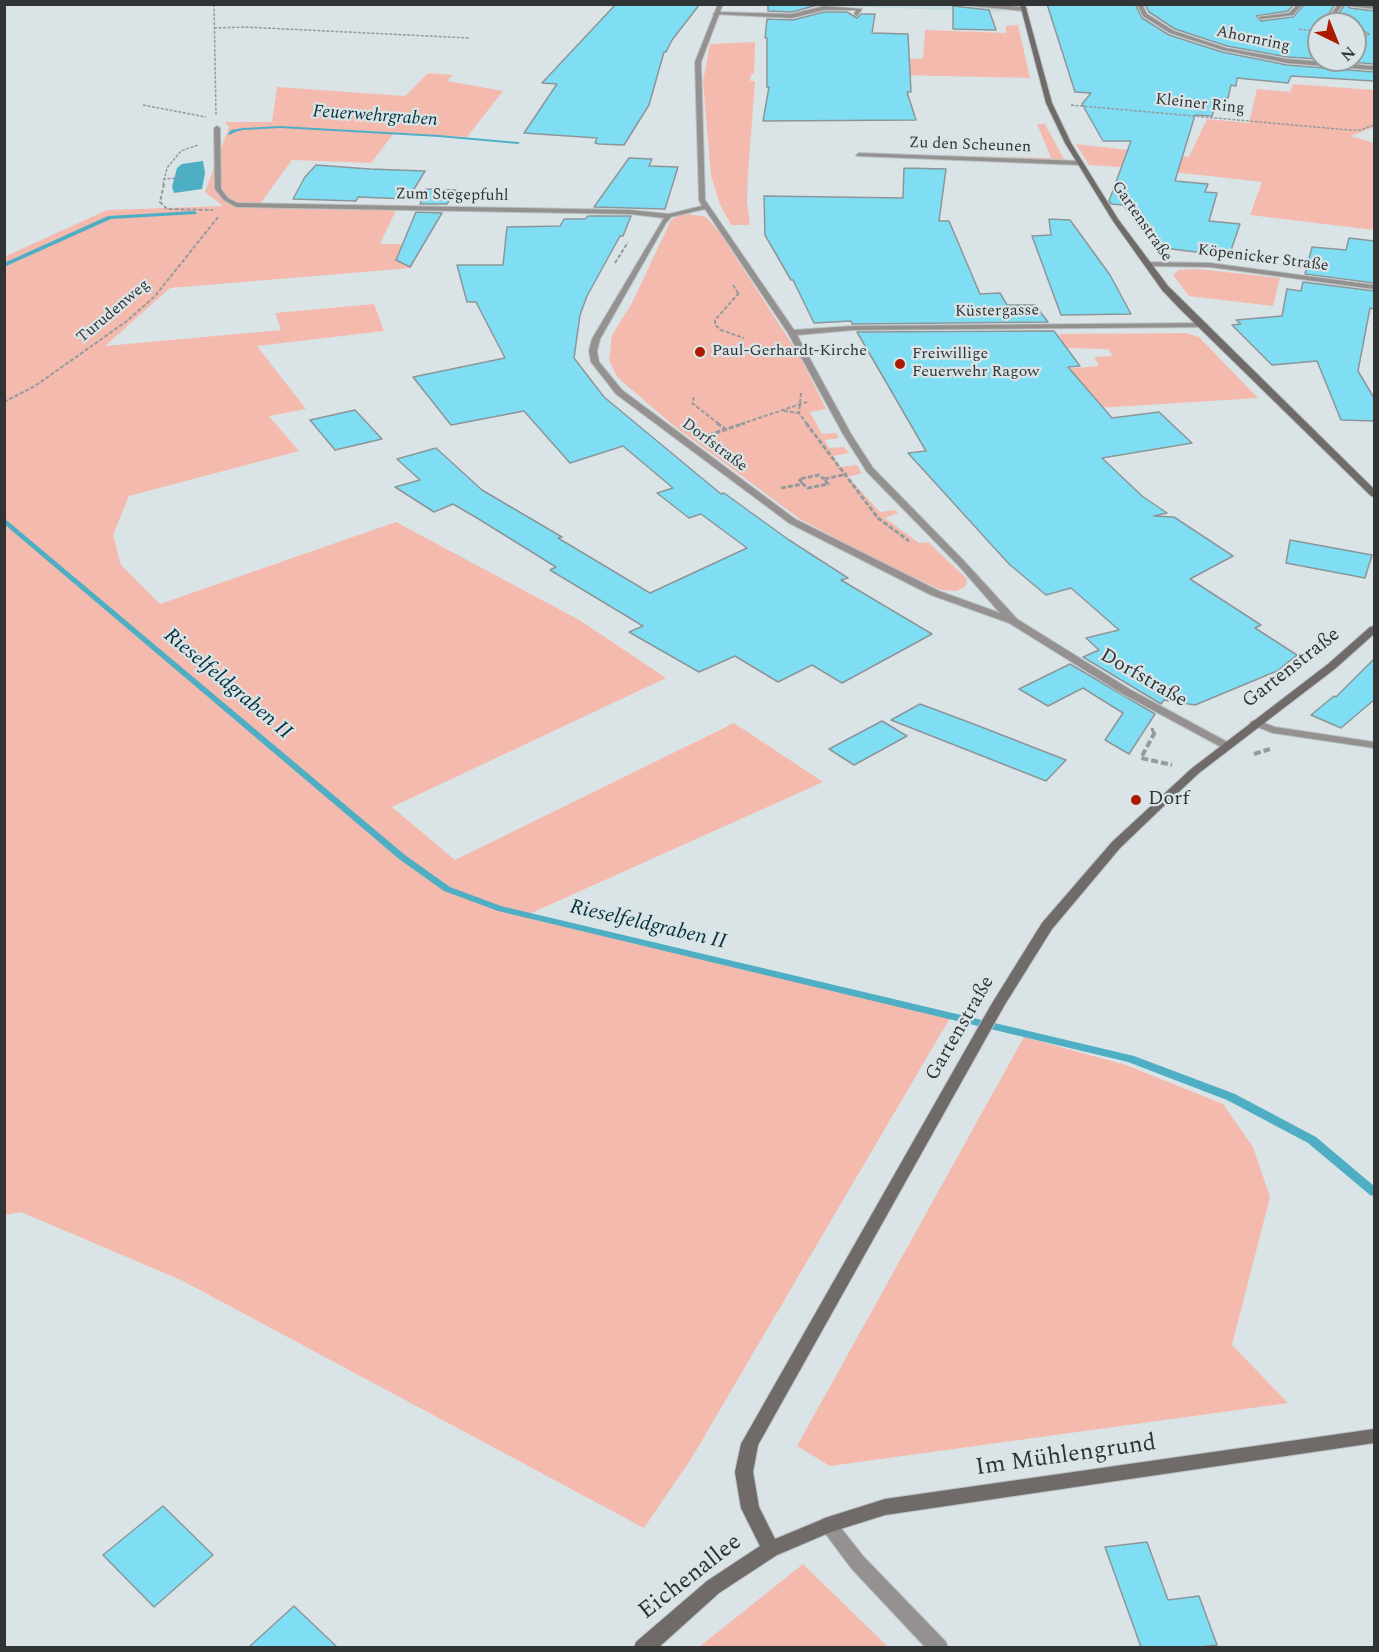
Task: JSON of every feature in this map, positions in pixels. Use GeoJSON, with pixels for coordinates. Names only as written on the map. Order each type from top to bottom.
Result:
{"type":"FeatureCollection","features":[{"type":"Feature","properties":{"kind":"street"},"geometry":{"type":"LineString","coordinates":[[669,216],[705,207],[702,200],[698,62],[721,4]]}},
{"type":"Feature","properties":{"kind":"street"},"geometry":{"type":"LineString","coordinates":[[954,4],[1023,7]]}},
{"type":"Feature","properties":{"kind":"street","name":"Ahornring"},"geometry":{"type":"LineString","coordinates":[[1139,4],[1145,15],[1172,32],[1225,49],[1287,62],[1374,68]]}},
{"type":"Feature","properties":{"kind":"street"},"geometry":{"type":"LineString","coordinates":[[1261,16],[1292,14],[1302,4]]}},
{"type":"Feature","properties":{"kind":"street"},"geometry":{"type":"LineString","coordinates":[[1350,4],[1374,8]]}},
{"type":"Feature","properties":{"kind":"street","name":"Gartenstraße"},"geometry":{"type":"LineString","coordinates":[[1023,7],[1049,103],[1080,163],[1115,220],[1165,288],[1374,494]]}},
{"type":"Feature","properties":{"kind":"street"},"geometry":{"type":"LineString","coordinates":[[716,14],[792,16],[824,8],[859,9],[857,14]]}},
{"type":"Feature","properties":{"kind":"street"},"geometry":{"type":"LineString","coordinates":[[217,128],[219,139]]}},
{"type":"Feature","properties":{"kind":"street","name":"Zum Stegepfuhl"},"geometry":{"type":"LineString","coordinates":[[219,139],[218,189],[226,199],[236,205],[606,212],[669,216]]}},
{"type":"Feature","properties":{"kind":"street","name":"Zu den Scheunen"},"geometry":{"type":"LineString","coordinates":[[859,156],[1080,163]]}},
{"type":"Feature","properties":{"kind":"street","name":"Dorfstraße"},"geometry":{"type":"LineString","coordinates":[[705,207],[726,234],[792,333],[870,470],[1013,621]]}},
{"type":"Feature","properties":{"kind":"street","name":"Dorfstraße"},"geometry":{"type":"LineString","coordinates":[[669,216],[663,222],[596,339],[592,351],[595,362],[619,392],[792,521],[935,593],[1013,621],[1127,692],[1227,746]]}},
{"type":"Feature","properties":{"kind":"street","name":"Köpenicker Straße"},"geometry":{"type":"LineString","coordinates":[[1148,264],[1210,266],[1374,287]]}},
{"type":"Feature","properties":{"kind":"street","name":"Küstergasse"},"geometry":{"type":"LineString","coordinates":[[792,333],[853,328],[1204,325]]}},
{"type":"Feature","properties":{"kind":"street","name":"Gartenstraße"},"geometry":{"type":"LineString","coordinates":[[771,1549],[750,1508],[744,1472],[750,1444],[998,1005],[1047,926],[1095,869],[1139,822],[1227,746],[1332,666],[1374,628]]}},
{"type":"Feature","properties":{"kind":"street"},"geometry":{"type":"LineString","coordinates":[[1256,723],[1273,730],[1374,745]]}},
{"type":"Feature","properties":{"kind":"street","name":"Im Mühlengrund"},"geometry":{"type":"LineString","coordinates":[[771,1549],[828,1526],[885,1507],[1374,1436]]}},
{"type":"Feature","properties":{"kind":"street"},"geometry":{"type":"LineString","coordinates":[[828,1526],[857,1562],[939,1647]]}},
{"type":"Feature","properties":{"kind":"street","name":"Eichenallee"},"geometry":{"type":"LineString","coordinates":[[643,1647],[713,1587],[771,1549]]}},
{"type":"Feature","properties":{"kind":"path"},"geometry":{"type":"LineString","coordinates":[[214,4],[216,112]]}},
{"type":"Feature","properties":{"kind":"path"},"geometry":{"type":"LineString","coordinates":[[214,28],[245,27],[469,38]]}},
{"type":"Feature","properties":{"kind":"path","name":"Kleiner Ring"},"geometry":{"type":"LineString","coordinates":[[1049,103],[1349,130],[1360,130],[1374,125]]}},
{"type":"Feature","properties":{"kind":"path"},"geometry":{"type":"LineString","coordinates":[[143,105],[216,118]]}},
{"type":"Feature","properties":{"kind":"path"},"geometry":{"type":"LineString","coordinates":[[217,210],[167,209],[160,202],[167,168],[181,151],[219,139]]}},
{"type":"Feature","properties":{"kind":"path"},"geometry":{"type":"LineString","coordinates":[[163,179],[179,178]]}},
{"type":"Feature","properties":{"kind":"path","name":"Turudenweg"},"geometry":{"type":"LineString","coordinates":[[4,402],[35,386],[127,321],[155,296],[217,217]]}},
{"type":"Feature","properties":{"kind":"path"},"geometry":{"type":"LineString","coordinates":[[744,338],[721,330],[715,325],[715,320],[738,293],[760,287]]}},
{"type":"Feature","properties":{"kind":"path"},"geometry":{"type":"LineString","coordinates":[[686,443],[826,395]]}},
{"type":"Feature","properties":{"kind":"path"},"geometry":{"type":"LineString","coordinates":[[694,397],[692,403],[726,429]]}},
{"type":"Feature","properties":{"kind":"path"},"geometry":{"type":"LineString","coordinates":[[780,411],[798,412]]}},
{"type":"Feature","properties":{"kind":"path"},"geometry":{"type":"LineString","coordinates":[[824,479],[870,470]]}},
{"type":"Feature","properties":{"kind":"path"},"geometry":{"type":"LineString","coordinates":[[819,475],[828,484],[808,488],[802,483],[799,479],[819,475]]}},
{"type":"Feature","properties":{"kind":"path"},"geometry":{"type":"LineString","coordinates":[[754,494],[802,483]]}},
{"type":"Feature","properties":{"kind":"shaded area"},"geometry":{"type":"Polygon","coordinates":[[[808,4],[1004,4],[1004,12],[807,5],[808,4]]]}},
{"type":"Feature","properties":{"kind":"shaded area"},"geometry":{"type":"Polygon","coordinates":[[[1018,25],[1030,78],[896,75],[896,58],[923,59],[925,30],[1006,33],[1006,26],[1018,25]]]}},
{"type":"Feature","properties":{"kind":"shaded area"},"geometry":{"type":"Polygon","coordinates":[[[755,42],[754,74],[751,74],[750,81],[755,81],[747,201],[750,225],[731,225],[719,202],[711,175],[703,82],[710,44],[755,42]]]}},
{"type":"Feature","properties":{"kind":"shaded area"},"geometry":{"type":"Polygon","coordinates":[[[428,73],[453,75],[447,81],[503,91],[467,137],[394,133],[371,163],[292,160],[260,204],[397,208],[380,244],[421,244],[411,268],[170,288],[105,346],[281,330],[275,313],[374,304],[384,331],[257,346],[306,409],[269,416],[299,451],[129,496],[113,535],[121,565],[160,604],[396,522],[581,621],[666,678],[392,807],[455,860],[734,723],[823,782],[527,915],[950,1018],[691,1459],[644,1528],[183,1281],[21,1212],[5,1215],[4,257],[107,210],[223,206],[205,192],[229,127],[225,122],[272,122],[277,87],[405,96],[428,73]]]}},
{"type":"Feature","properties":{"kind":"shaded area"},"geometry":{"type":"Polygon","coordinates":[[[1293,84],[1374,90],[1374,127],[1351,136],[1374,143],[1374,230],[1250,215],[1262,182],[1089,165],[1076,144],[1189,157],[1207,119],[1249,123],[1257,89],[1290,92],[1293,84]]]}},
{"type":"Feature","properties":{"kind":"shaded area"},"geometry":{"type":"Polygon","coordinates":[[[1037,124],[1045,124],[1064,159],[1056,161],[888,154],[1051,158],[1037,124]]]}},
{"type":"Feature","properties":{"kind":"shaded area"},"geometry":{"type":"Polygon","coordinates":[[[680,215],[706,217],[720,233],[801,358],[826,409],[810,412],[822,434],[836,433],[839,438],[825,440],[829,448],[844,447],[849,453],[833,456],[840,467],[857,465],[862,473],[848,477],[880,512],[895,510],[898,513],[885,518],[919,543],[928,542],[967,579],[966,586],[957,591],[941,590],[878,561],[800,519],[674,426],[617,377],[609,360],[612,335],[632,303],[671,220],[680,215]]]}},
{"type":"Feature","properties":{"kind":"shaded area"},"geometry":{"type":"Polygon","coordinates":[[[1198,269],[1280,278],[1273,306],[1189,296],[1173,275],[1179,270],[1198,269]]]}},
{"type":"Feature","properties":{"kind":"shaded area"},"geometry":{"type":"Polygon","coordinates":[[[1186,333],[1199,337],[1258,398],[1016,413],[1009,373],[1099,366],[1094,357],[1113,356],[1108,349],[1066,348],[1059,334],[1186,333]]]}},
{"type":"Feature","properties":{"kind":"shaded area"},"geometry":{"type":"Polygon","coordinates":[[[1024,1037],[1126,1065],[1223,1104],[1253,1147],[1270,1197],[1232,1345],[1288,1403],[830,1466],[797,1446],[1024,1037]]]}},
{"type":"Feature","properties":{"kind":"shaded area"},"geometry":{"type":"Polygon","coordinates":[[[803,1564],[888,1647],[699,1647],[803,1564]]]}},
{"type":"Feature","properties":{"kind":"water"},"geometry":{"type":"Polygon","coordinates":[[[203,161],[205,173],[202,189],[174,193],[172,187],[177,168],[182,164],[203,161]]]}},
{"type":"Feature","properties":{"kind":"building"},"geometry":{"type":"Polygon","coordinates":[[[616,4],[700,4],[664,52],[649,105],[624,145],[595,143],[597,138],[524,133],[557,84],[542,83],[616,4]]]}},
{"type":"Feature","properties":{"kind":"building"},"geometry":{"type":"Polygon","coordinates":[[[768,4],[821,4],[792,12],[768,11],[768,4]]]}},
{"type":"Feature","properties":{"kind":"building"},"geometry":{"type":"Polygon","coordinates":[[[1047,4],[1135,4],[1142,18],[1169,35],[1222,52],[1287,65],[1307,67],[1307,72],[1374,72],[1374,81],[1291,76],[1288,83],[1237,78],[1236,86],[1231,85],[1228,98],[1225,98],[1221,111],[1214,110],[1212,116],[1195,115],[1175,181],[1208,184],[1205,192],[1217,193],[1209,221],[1240,224],[1229,256],[1163,248],[1123,205],[1111,204],[1109,201],[1131,141],[1103,141],[1082,104],[1091,93],[1075,92],[1047,4]]]}},
{"type":"Feature","properties":{"kind":"building"},"geometry":{"type":"Polygon","coordinates":[[[1145,4],[1294,4],[1288,11],[1256,16],[1261,21],[1293,17],[1305,4],[1335,4],[1330,12],[1307,12],[1307,58],[1227,46],[1175,29],[1149,12],[1145,4]]]}},
{"type":"Feature","properties":{"kind":"building"},"geometry":{"type":"Polygon","coordinates":[[[1345,4],[1350,8],[1374,11],[1374,64],[1367,63],[1367,35],[1369,34],[1367,33],[1367,12],[1340,12],[1345,4]]]}},
{"type":"Feature","properties":{"kind":"building"},"geometry":{"type":"Polygon","coordinates":[[[953,6],[989,10],[996,30],[953,29],[953,6]]]}},
{"type":"Feature","properties":{"kind":"building"},"geometry":{"type":"Polygon","coordinates":[[[824,12],[847,12],[857,18],[861,14],[875,14],[872,33],[908,34],[911,92],[907,92],[916,120],[763,121],[769,87],[767,87],[767,38],[765,38],[767,19],[793,20],[824,12]]]}},
{"type":"Feature","properties":{"kind":"building"},"geometry":{"type":"Polygon","coordinates":[[[629,158],[652,159],[649,166],[678,167],[665,209],[594,207],[629,158]]]}},
{"type":"Feature","properties":{"kind":"building"},"geometry":{"type":"Polygon","coordinates":[[[316,165],[425,171],[408,199],[358,197],[356,201],[293,199],[305,177],[316,165]]]}},
{"type":"Feature","properties":{"kind":"building"},"geometry":{"type":"Polygon","coordinates":[[[904,168],[946,169],[939,221],[949,221],[980,294],[1000,293],[1007,305],[1035,305],[1048,322],[852,324],[851,321],[814,323],[793,280],[765,235],[764,196],[903,198],[904,168]]]}},
{"type":"Feature","properties":{"kind":"building"},"geometry":{"type":"Polygon","coordinates":[[[426,189],[456,190],[447,204],[420,204],[426,189]]]}},
{"type":"Feature","properties":{"kind":"building"},"geometry":{"type":"Polygon","coordinates":[[[416,212],[442,213],[410,267],[396,260],[416,212]]]}},
{"type":"Feature","properties":{"kind":"building"},"geometry":{"type":"Polygon","coordinates":[[[588,216],[631,216],[623,236],[620,236],[587,296],[580,315],[574,358],[604,397],[721,494],[724,493],[789,540],[848,578],[841,580],[932,634],[842,683],[812,665],[778,682],[735,656],[699,672],[629,632],[643,626],[550,570],[556,567],[477,518],[453,504],[434,512],[395,487],[420,480],[397,459],[436,448],[482,490],[650,593],[747,548],[701,514],[689,518],[657,493],[673,488],[623,446],[570,463],[524,411],[451,425],[413,377],[505,358],[476,302],[467,302],[457,265],[503,265],[507,227],[560,226],[564,219],[585,219],[588,216]]]}},
{"type":"Feature","properties":{"kind":"building"},"geometry":{"type":"Polygon","coordinates":[[[1049,219],[1070,220],[1110,275],[1131,314],[1061,315],[1032,236],[1051,235],[1049,219]]]}},
{"type":"Feature","properties":{"kind":"building"},"geometry":{"type":"Polygon","coordinates":[[[1349,238],[1374,241],[1374,283],[1305,274],[1312,247],[1346,250],[1349,238]]]}},
{"type":"Feature","properties":{"kind":"building"},"geometry":{"type":"Polygon","coordinates":[[[1303,282],[1374,291],[1374,309],[1370,308],[1358,371],[1374,398],[1374,421],[1341,420],[1317,361],[1272,365],[1232,325],[1241,324],[1236,320],[1282,316],[1287,289],[1301,291],[1303,282]]]}},
{"type":"Feature","properties":{"kind":"building"},"geometry":{"type":"Polygon","coordinates":[[[1054,331],[1080,366],[1068,367],[1112,418],[1159,412],[1192,443],[1102,458],[1142,496],[1167,513],[1154,516],[1174,517],[1233,556],[1190,579],[1261,625],[1255,628],[1297,655],[1277,671],[1195,705],[1164,700],[1161,704],[1083,657],[1099,650],[1086,638],[1119,630],[1071,588],[1046,595],[1009,564],[908,453],[926,451],[857,332],[1054,331]]]}},
{"type":"Feature","properties":{"kind":"building"},"geometry":{"type":"Polygon","coordinates":[[[355,410],[382,439],[335,450],[310,420],[355,410]]]}},
{"type":"Feature","properties":{"kind":"building"},"geometry":{"type":"Polygon","coordinates":[[[1290,540],[1372,555],[1365,578],[1286,563],[1290,540]]]}},
{"type":"Feature","properties":{"kind":"building"},"geometry":{"type":"Polygon","coordinates":[[[1374,659],[1374,700],[1341,728],[1311,715],[1334,696],[1336,697],[1374,659]]]}},
{"type":"Feature","properties":{"kind":"building"},"geometry":{"type":"Polygon","coordinates":[[[1070,664],[1155,714],[1129,754],[1105,740],[1123,713],[1083,688],[1048,706],[1019,689],[1070,664]]]}},
{"type":"Feature","properties":{"kind":"building"},"geometry":{"type":"Polygon","coordinates":[[[920,704],[1066,760],[1046,781],[891,720],[920,704]]]}},
{"type":"Feature","properties":{"kind":"building"},"geometry":{"type":"Polygon","coordinates":[[[882,721],[907,736],[854,765],[829,749],[882,721]]]}},
{"type":"Feature","properties":{"kind":"building"},"geometry":{"type":"Polygon","coordinates":[[[163,1506],[213,1555],[154,1607],[103,1555],[163,1506]]]}},
{"type":"Feature","properties":{"kind":"building"},"geometry":{"type":"Polygon","coordinates":[[[1147,1542],[1168,1600],[1199,1596],[1217,1645],[1141,1647],[1105,1547],[1147,1542]]]}},
{"type":"Feature","properties":{"kind":"building"},"geometry":{"type":"Polygon","coordinates":[[[294,1606],[337,1647],[249,1647],[294,1606]]]}},
{"type":"Feature","properties":{"kind":"waterway","name":"Feuerwehrgraben"},"geometry":{"type":"LineString","coordinates":[[230,134],[243,129],[280,127],[518,143]]}},
{"type":"Feature","properties":{"kind":"waterway"},"geometry":{"type":"LineString","coordinates":[[4,265],[110,217],[194,213]]}},
{"type":"Feature","properties":{"kind":"waterway","name":"Rieselfeldgraben II"},"geometry":{"type":"LineString","coordinates":[[4,520],[402,857],[447,889],[498,908],[1130,1059],[1231,1097],[1312,1140],[1374,1192]]}},
{"type":"Feature","properties":{"kind":"place","name":"Paul-Gerhardt-Kirche"},"geometry":{"type":"Point","coordinates":[700,352]}},
{"type":"Feature","properties":{"kind":"place","name":"Freiwillige Feuerwehr Ragow"},"geometry":{"type":"Point","coordinates":[900,364]}},
{"type":"Feature","properties":{"kind":"place","name":"Dorf"},"geometry":{"type":"Point","coordinates":[1136,800]}}]}
